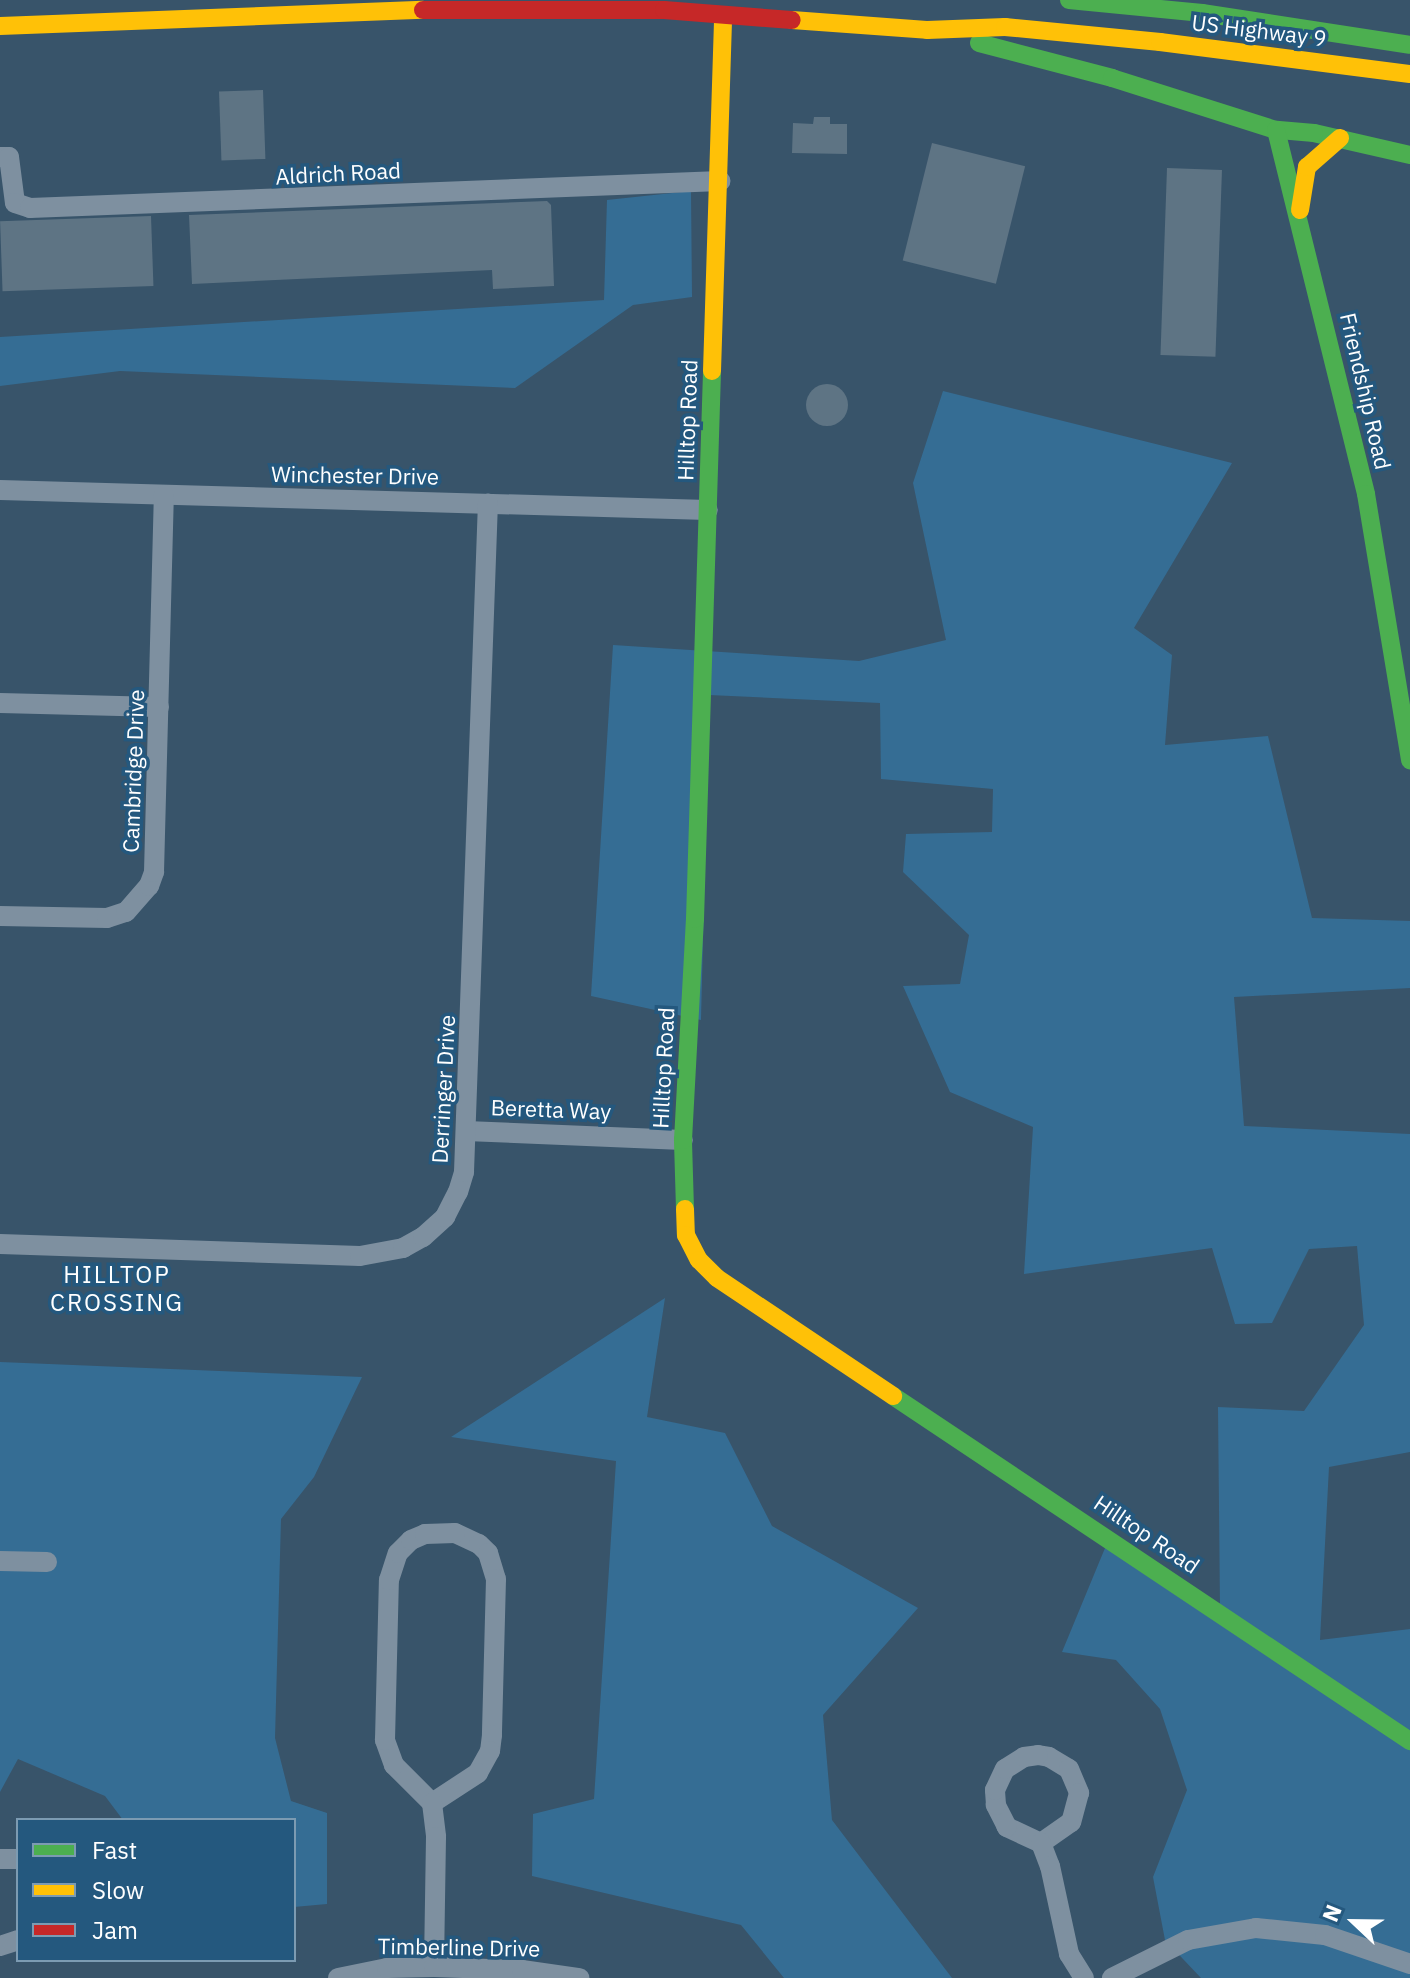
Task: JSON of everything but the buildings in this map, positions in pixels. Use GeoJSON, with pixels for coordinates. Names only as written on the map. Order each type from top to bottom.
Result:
{"type":"FeatureCollection","features":[{"type":"Feature","properties":{"kind":"main road","name":"US Highway 9"},"geometry":{"type":"LineString","coordinates":[[1069,0],[1202,13],[1410,45]]}},
{"type":"Feature","properties":{"kind":"main road","name":"US Highway 9"},"geometry":{"type":"LineString","coordinates":[[0,26],[376,10],[664,10],[927,30],[1005,27],[1160,42],[1410,74]]}},
{"type":"Feature","properties":{"kind":"main road","name":"Hilltop Road"},"geometry":{"type":"LineString","coordinates":[[723,16],[695,919],[683,1140],[686,1235],[699,1260],[717,1278],[1410,1741]]}},
{"type":"Feature","properties":{"kind":"main road"},"geometry":{"type":"LineString","coordinates":[[927,30],[1048,60],[1276,130],[1340,138],[1410,155]]}},
{"type":"Feature","properties":{"kind":"main road","name":"Friendship Road"},"geometry":{"type":"LineString","coordinates":[[1276,130],[1366,494],[1410,760]]}},
{"type":"Feature","properties":{"kind":"main road","name":"Friendship Road"},"geometry":{"type":"LineString","coordinates":[[1299,223],[1307,167],[1340,138]]}},
{"type":"Feature","properties":{"kind":"street","name":"Aldrich Road"},"geometry":{"type":"LineString","coordinates":[[0,157],[9,157],[15,203],[30,208],[720,181]]}},
{"type":"Feature","properties":{"kind":"street","name":"Winchester Drive"},"geometry":{"type":"LineString","coordinates":[[0,490],[708,510]]}},
{"type":"Feature","properties":{"kind":"street","name":"Cambridge Drive"},"geometry":{"type":"LineString","coordinates":[[0,916],[98,919],[118,915],[137,903],[154,872],[164,495]]}},
{"type":"Feature","properties":{"kind":"street","name":"Derringer Drive"},"geometry":{"type":"LineString","coordinates":[[0,1244],[360,1256],[383,1253],[423,1237],[445,1217],[464,1172],[488,503]]}},
{"type":"Feature","properties":{"kind":"street"},"geometry":{"type":"LineString","coordinates":[[0,703],[159,707]]}},
{"type":"Feature","properties":{"kind":"street","name":"Beretta Way"},"geometry":{"type":"LineString","coordinates":[[466,1131],[683,1140]]}},
{"type":"Feature","properties":{"kind":"street"},"geometry":{"type":"LineString","coordinates":[[432,1803],[478,1773],[490,1751],[492,1735],[496,1579],[488,1553],[479,1544],[455,1533],[425,1534],[411,1540],[398,1553],[389,1580],[385,1740],[394,1765],[432,1803],[436,1837],[434,1967]]}},
{"type":"Feature","properties":{"kind":"street"},"geometry":{"type":"LineString","coordinates":[[0,1561],[47,1562]]}},
{"type":"Feature","properties":{"kind":"street"},"geometry":{"type":"LineString","coordinates":[[1041,1843],[1071,1822],[1079,1793],[1076,1782],[1062,1763],[1038,1755],[1024,1757],[1005,1769],[995,1790],[996,1805],[1007,1827],[1041,1843],[1050,1866],[1069,1954],[1084,1978]]}},
{"type":"Feature","properties":{"kind":"street"},"geometry":{"type":"LineString","coordinates":[[1112,1978],[1188,1940],[1256,1928],[1325,1935],[1410,1964]]}},
{"type":"Feature","properties":{"kind":"street","name":"Timberline Drive"},"geometry":{"type":"LineString","coordinates":[[338,1978],[387,1968],[434,1967],[549,1972],[579,1978]]}},
{"type":"Feature","properties":{"kind":"shaded area"},"geometry":{"type":"Polygon","coordinates":[[[691,191],[692,297],[633,305],[515,388],[120,371],[0,386],[0,337],[604,300],[607,200],[691,191]]]}},
{"type":"Feature","properties":{"kind":"shaded area"},"geometry":{"type":"Polygon","coordinates":[[[943,391],[1232,463],[1134,628],[1172,655],[1165,745],[1268,736],[1312,918],[1410,921],[1410,988],[1234,997],[1244,1126],[1410,1134],[1410,1452],[1329,1467],[1320,1640],[1410,1629],[1410,1978],[1201,1978],[1165,1940],[1153,1877],[1187,1790],[1160,1709],[1116,1660],[1062,1652],[1110,1536],[1220,1608],[1218,1407],[1304,1411],[1364,1325],[1357,1246],[1309,1249],[1272,1323],[1235,1324],[1212,1248],[1024,1274],[1033,1127],[950,1092],[903,986],[960,984],[969,935],[903,872],[906,834],[992,832],[993,789],[881,779],[880,703],[709,695],[701,1020],[591,996],[613,645],[859,661],[946,640],[913,483],[943,391]]]}},
{"type":"Feature","properties":{"kind":"shaded area"},"geometry":{"type":"Polygon","coordinates":[[[665,1298],[647,1417],[725,1433],[772,1526],[918,1608],[823,1715],[832,1820],[952,1978],[784,1978],[741,1925],[532,1876],[533,1814],[594,1799],[616,1461],[451,1437],[665,1298]]]}},
{"type":"Feature","properties":{"kind":"shaded area"},"geometry":{"type":"Polygon","coordinates":[[[0,1362],[362,1377],[314,1477],[281,1519],[275,1738],[291,1801],[327,1813],[327,1904],[296,1907],[296,1818],[122,1818],[105,1796],[18,1759],[0,1792],[0,1362]]]}},
{"type":"Feature","properties":{"kind":"traffic: fast"},"geometry":{"type":"LineString","coordinates":[[1069,0],[1202,13],[1410,45]]}},
{"type":"Feature","properties":{"kind":"traffic: fast"},"geometry":{"type":"LineString","coordinates":[[979,43],[1112,78],[1276,130]]}},
{"type":"Feature","properties":{"kind":"traffic: fast"},"geometry":{"type":"LineString","coordinates":[[1410,155],[1314,133],[1276,130],[1366,494],[1410,760]]}},
{"type":"Feature","properties":{"kind":"traffic: fast"},"geometry":{"type":"LineString","coordinates":[[685,1209],[683,1140],[695,919],[712,371]]}},
{"type":"Feature","properties":{"kind":"traffic: fast"},"geometry":{"type":"LineString","coordinates":[[893,1396],[1410,1741]]}},
{"type":"Feature","properties":{"kind":"traffic: slow"},"geometry":{"type":"LineString","coordinates":[[0,26],[423,10]]}},
{"type":"Feature","properties":{"kind":"traffic: slow"},"geometry":{"type":"LineString","coordinates":[[712,371],[723,16]]}},
{"type":"Feature","properties":{"kind":"traffic: slow"},"geometry":{"type":"LineString","coordinates":[[792,20],[927,30],[1005,27],[1160,42],[1410,74]]}},
{"type":"Feature","properties":{"kind":"traffic: slow"},"geometry":{"type":"LineString","coordinates":[[1300,210],[1307,167],[1340,138]]}},
{"type":"Feature","properties":{"kind":"traffic: slow"},"geometry":{"type":"LineString","coordinates":[[685,1209],[686,1235],[699,1260],[717,1278],[893,1396]]}},
{"type":"Feature","properties":{"kind":"traffic: jam"},"geometry":{"type":"LineString","coordinates":[[423,10],[664,10],[792,20]]}},
{"type":"Feature","properties":{"kind":"district","name":"HILLTOP CROSSING"},"geometry":{"type":"Point","coordinates":[117,1289]}}]}
